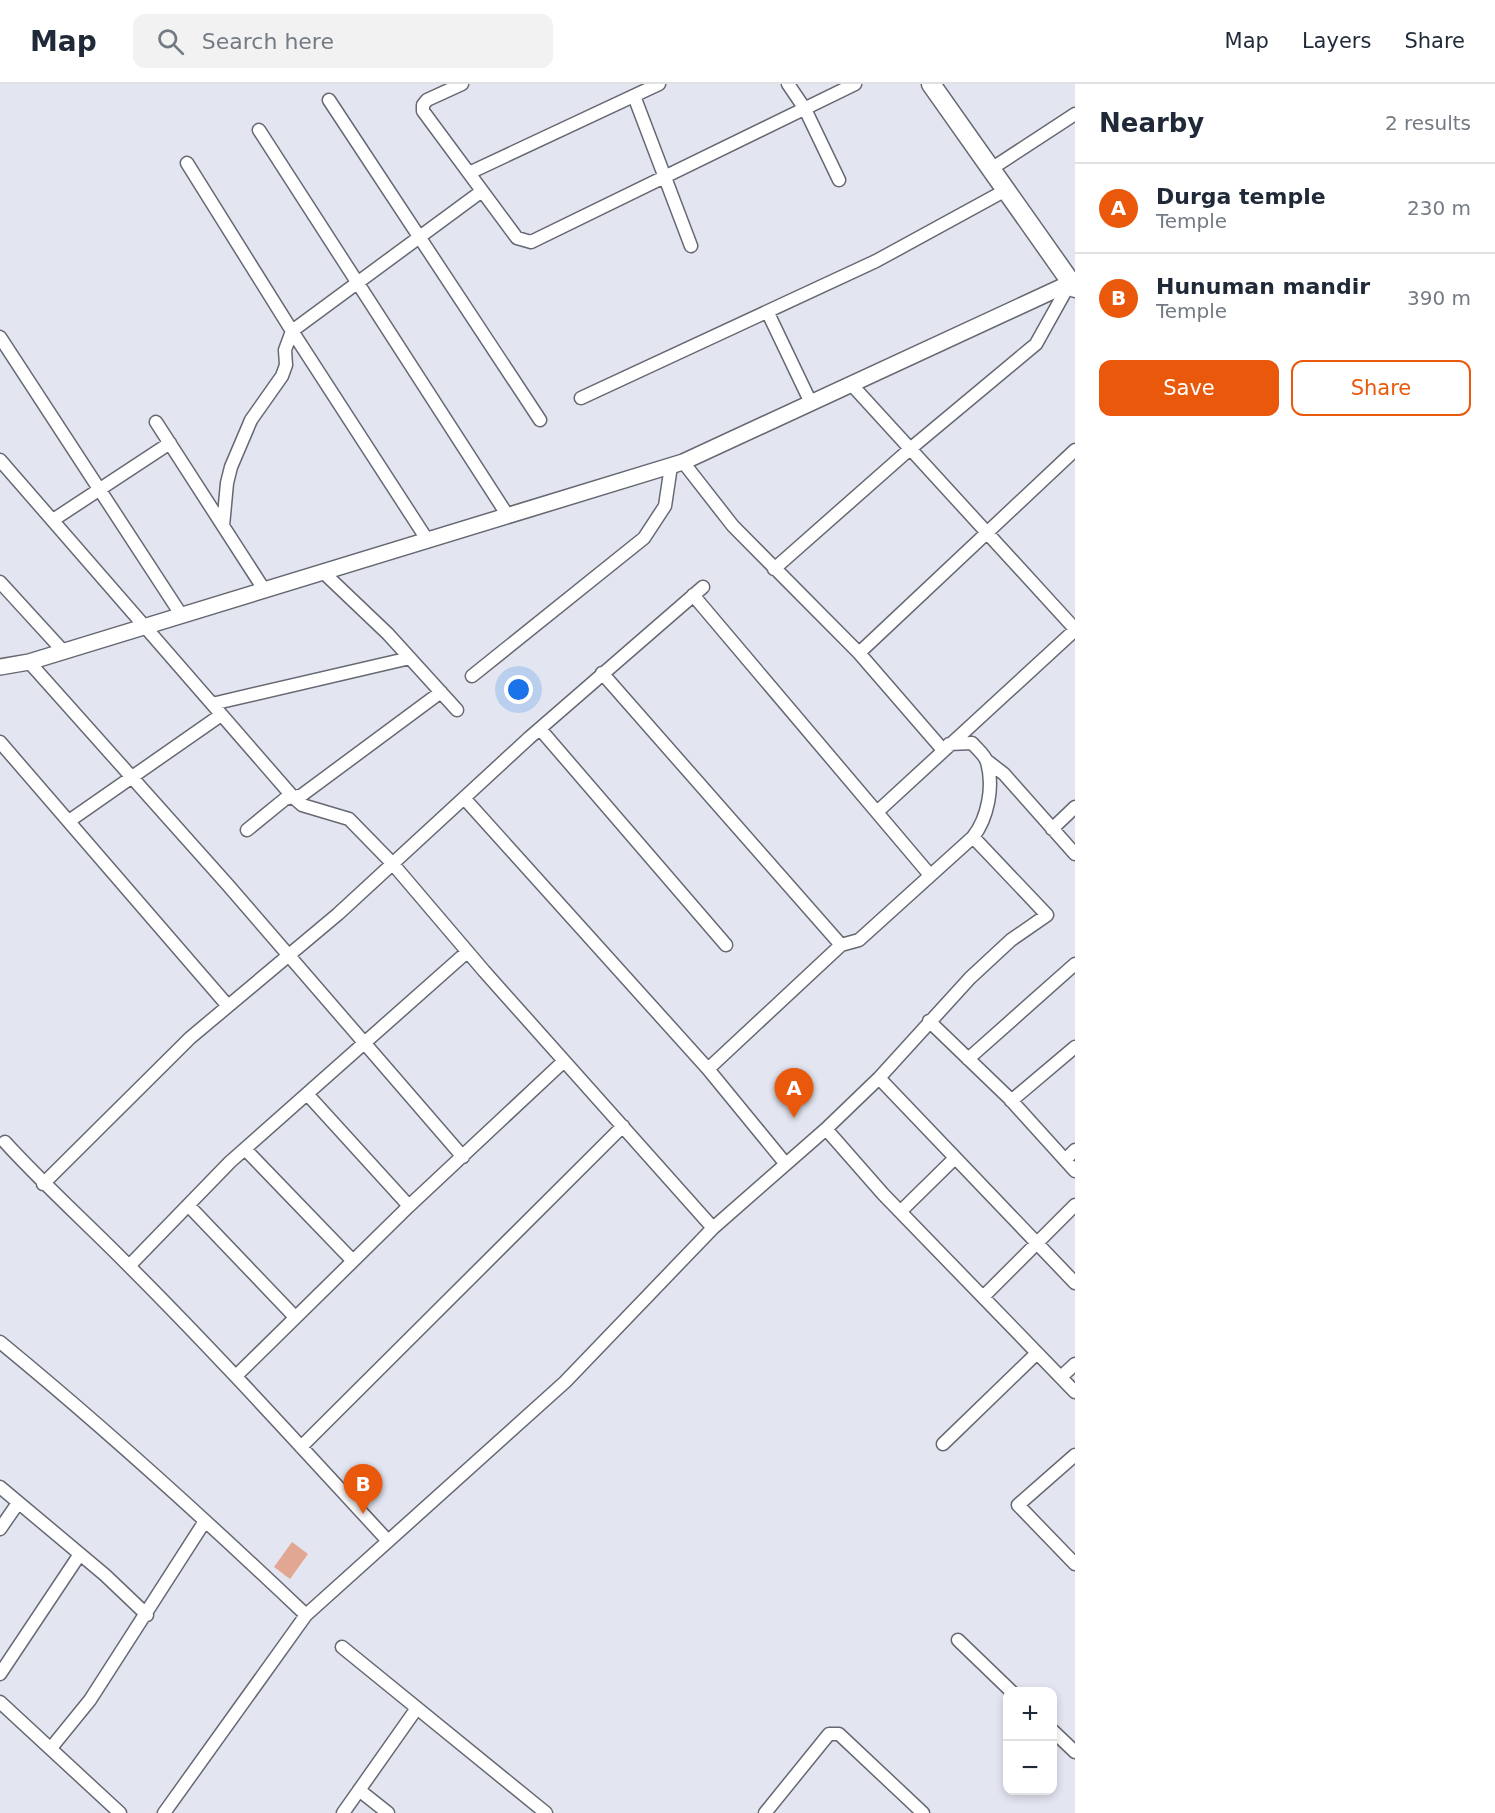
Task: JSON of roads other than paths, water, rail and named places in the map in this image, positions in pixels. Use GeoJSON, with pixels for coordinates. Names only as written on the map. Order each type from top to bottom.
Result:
{"type":"FeatureCollection","features":[{"type":"Feature","properties":{"kind":"main road"},"geometry":{"type":"LineString","coordinates":[[931,84],[1074,284]]}},
{"type":"Feature","properties":{"kind":"street"},"geometry":{"type":"LineString","coordinates":[[462,84],[427,100],[423,105],[423,111],[517,238],[531,242],[855,84]]}},
{"type":"Feature","properties":{"kind":"street"},"geometry":{"type":"LineString","coordinates":[[469,173],[659,84]]}},
{"type":"Feature","properties":{"kind":"street"},"geometry":{"type":"LineString","coordinates":[[788,84],[805,109],[839,180]]}},
{"type":"Feature","properties":{"kind":"street"},"geometry":{"type":"LineString","coordinates":[[634,96],[691,246]]}},
{"type":"Feature","properties":{"kind":"street"},"geometry":{"type":"LineString","coordinates":[[329,100],[540,420]]}},
{"type":"Feature","properties":{"kind":"street"},"geometry":{"type":"LineString","coordinates":[[991,169],[1075,114]]}},
{"type":"Feature","properties":{"kind":"street"},"geometry":{"type":"LineString","coordinates":[[259,130],[508,516]]}},
{"type":"Feature","properties":{"kind":"street"},"geometry":{"type":"LineString","coordinates":[[188,164],[292,332],[428,541]]}},
{"type":"Feature","properties":{"kind":"street"},"geometry":{"type":"LineString","coordinates":[[581,398],[876,261],[1006,190]]}},
{"type":"Feature","properties":{"kind":"street"},"geometry":{"type":"LineString","coordinates":[[223,526],[227,483],[231,467],[251,420],[282,376],[285,350],[292,332],[482,191]]}},
{"type":"Feature","properties":{"kind":"street"},"geometry":{"type":"LineString","coordinates":[[0,668],[29,662],[147,627],[677,464],[1074,284]]}},
{"type":"Feature","properties":{"kind":"street"},"geometry":{"type":"LineString","coordinates":[[774,569],[910,448],[1036,344],[1074,284]]}},
{"type":"Feature","properties":{"kind":"street"},"geometry":{"type":"LineString","coordinates":[[768,313],[811,403]]}},
{"type":"Feature","properties":{"kind":"street"},"geometry":{"type":"LineString","coordinates":[[0,337],[182,616]]}},
{"type":"Feature","properties":{"kind":"street"},"geometry":{"type":"LineString","coordinates":[[851,384],[1075,630],[878,812]]}},
{"type":"Feature","properties":{"kind":"street"},"geometry":{"type":"LineString","coordinates":[[156,422],[265,591]]}},
{"type":"Feature","properties":{"kind":"street"},"geometry":{"type":"LineString","coordinates":[[54,520],[98,488],[170,443]]}},
{"type":"Feature","properties":{"kind":"street"},"geometry":{"type":"LineString","coordinates":[[859,653],[1075,450]]}},
{"type":"Feature","properties":{"kind":"street"},"geometry":{"type":"LineString","coordinates":[[1,463],[54,520],[293,797],[302,805],[349,819],[392,863],[467,952],[713,1228]]}},
{"type":"Feature","properties":{"kind":"street"},"geometry":{"type":"LineString","coordinates":[[677,464],[733,526],[859,653],[946,747]]}},
{"type":"Feature","properties":{"kind":"street"},"geometry":{"type":"LineString","coordinates":[[471,676],[644,538],[665,506],[677,464]]}},
{"type":"Feature","properties":{"kind":"street"},"geometry":{"type":"LineString","coordinates":[[324,573],[410,658],[457,710]]}},
{"type":"Feature","properties":{"kind":"street"},"geometry":{"type":"LineString","coordinates":[[0,582],[64,652]]}},
{"type":"Feature","properties":{"kind":"street"},"geometry":{"type":"LineString","coordinates":[[43,1184],[173,1054],[338,914],[602,673],[703,587]]}},
{"type":"Feature","properties":{"kind":"street"},"geometry":{"type":"LineString","coordinates":[[693,595],[930,875]]}},
{"type":"Feature","properties":{"kind":"street"},"geometry":{"type":"LineString","coordinates":[[212,704],[410,658]]}},
{"type":"Feature","properties":{"kind":"street"},"geometry":{"type":"LineString","coordinates":[[29,662],[289,954],[463,1157]]}},
{"type":"Feature","properties":{"kind":"street"},"geometry":{"type":"LineString","coordinates":[[602,673],[841,945]]}},
{"type":"Feature","properties":{"kind":"street"},"geometry":{"type":"LineString","coordinates":[[247,830],[285,799],[302,795],[441,692]]}},
{"type":"Feature","properties":{"kind":"street"},"geometry":{"type":"LineString","coordinates":[[69,821],[221,715]]}},
{"type":"Feature","properties":{"kind":"street"},"geometry":{"type":"LineString","coordinates":[[540,729],[726,945]]}},
{"type":"Feature","properties":{"kind":"street"},"geometry":{"type":"LineString","coordinates":[[0,742],[228,1006]]}},
{"type":"Feature","properties":{"kind":"street"},"geometry":{"type":"LineString","coordinates":[[946,747],[972,743],[1004,774],[1075,854]]}},
{"type":"Feature","properties":{"kind":"street"},"geometry":{"type":"LineString","coordinates":[[708,1069],[841,945],[859,940],[973,837],[979,829],[990,794],[987,760]]}},
{"type":"Feature","properties":{"kind":"street"},"geometry":{"type":"LineString","coordinates":[[464,798],[708,1069],[784,1163]]}},
{"type":"Feature","properties":{"kind":"street"},"geometry":{"type":"LineString","coordinates":[[1052,830],[1075,807]]}},
{"type":"Feature","properties":{"kind":"street"},"geometry":{"type":"LineString","coordinates":[[164,1813],[306,1615],[565,1382],[713,1228],[784,1163],[826,1129],[879,1078],[929,1021],[1011,940],[1047,915],[973,837]]}},
{"type":"Feature","properties":{"kind":"street"},"geometry":{"type":"LineString","coordinates":[[129,1266],[246,1149],[467,952]]}},
{"type":"Feature","properties":{"kind":"street"},"geometry":{"type":"LineString","coordinates":[[968,1059],[1075,964]]}},
{"type":"Feature","properties":{"kind":"street"},"geometry":{"type":"LineString","coordinates":[[929,1021],[1011,1101],[1075,1171]]}},
{"type":"Feature","properties":{"kind":"street"},"geometry":{"type":"LineString","coordinates":[[1011,1101],[1075,1047]]}},
{"type":"Feature","properties":{"kind":"street"},"geometry":{"type":"LineString","coordinates":[[236,1376],[409,1206],[564,1061]]}},
{"type":"Feature","properties":{"kind":"street"},"geometry":{"type":"LineString","coordinates":[[879,1078],[1075,1283]]}},
{"type":"Feature","properties":{"kind":"street"},"geometry":{"type":"LineString","coordinates":[[308,1095],[409,1206]]}},
{"type":"Feature","properties":{"kind":"street"},"geometry":{"type":"LineString","coordinates":[[301,1447],[623,1126]]}},
{"type":"Feature","properties":{"kind":"street"},"geometry":{"type":"LineString","coordinates":[[826,1129],[901,1211],[1075,1392]]}},
{"type":"Feature","properties":{"kind":"street"},"geometry":{"type":"LineString","coordinates":[[5,1142],[43,1184],[129,1266],[236,1376],[388,1541]]}},
{"type":"Feature","properties":{"kind":"street"},"geometry":{"type":"LineString","coordinates":[[246,1149],[352,1261]]}},
{"type":"Feature","properties":{"kind":"street"},"geometry":{"type":"LineString","coordinates":[[1065,1160],[1075,1150]]}},
{"type":"Feature","properties":{"kind":"street"},"geometry":{"type":"LineString","coordinates":[[901,1211],[955,1158]]}},
{"type":"Feature","properties":{"kind":"street"},"geometry":{"type":"LineString","coordinates":[[188,1205],[295,1317]]}},
{"type":"Feature","properties":{"kind":"street"},"geometry":{"type":"LineString","coordinates":[[984,1296],[1075,1205]]}},
{"type":"Feature","properties":{"kind":"street"},"geometry":{"type":"LineString","coordinates":[[0,1342],[70,1400],[306,1615]]}},
{"type":"Feature","properties":{"kind":"street"},"geometry":{"type":"LineString","coordinates":[[943,1443],[1037,1353]]}},
{"type":"Feature","properties":{"kind":"street"},"geometry":{"type":"LineString","coordinates":[[1061,1377],[1075,1364]]}},
{"type":"Feature","properties":{"kind":"street"},"geometry":{"type":"LineString","coordinates":[[1075,1455],[1018,1505],[1075,1564]]}},
{"type":"Feature","properties":{"kind":"street"},"geometry":{"type":"LineString","coordinates":[[0,1487],[80,1554],[147,1615]]}},
{"type":"Feature","properties":{"kind":"street"},"geometry":{"type":"LineString","coordinates":[[0,1528],[18,1503]]}},
{"type":"Feature","properties":{"kind":"street"},"geometry":{"type":"LineString","coordinates":[[51,1748],[90,1700],[147,1615],[205,1521]]}},
{"type":"Feature","properties":{"kind":"street"},"geometry":{"type":"LineString","coordinates":[[0,1674],[80,1554]]}},
{"type":"Feature","properties":{"kind":"street"},"geometry":{"type":"LineString","coordinates":[[958,1640],[1007,1687]]}},
{"type":"Feature","properties":{"kind":"street"},"geometry":{"type":"LineString","coordinates":[[342,1647],[546,1813]]}},
{"type":"Feature","properties":{"kind":"street"},"geometry":{"type":"LineString","coordinates":[[0,1702],[120,1813]]}},
{"type":"Feature","properties":{"kind":"street"},"geometry":{"type":"LineString","coordinates":[[343,1813],[417,1708]]}},
{"type":"Feature","properties":{"kind":"street"},"geometry":{"type":"LineString","coordinates":[[765,1813],[833,1732],[839,1734],[916,1810]]}},
{"type":"Feature","properties":{"kind":"street"},"geometry":{"type":"LineString","coordinates":[[1057,1734],[1075,1752]]}},
{"type":"Feature","properties":{"kind":"street"},"geometry":{"type":"LineString","coordinates":[[359,1790],[388,1813]]}},
{"type":"Feature","properties":{"kind":"place","name":"Durga temple"},"geometry":{"type":"Point","coordinates":[794,1118]}},
{"type":"Feature","properties":{"kind":"place","name":"Hunuman mandir"},"geometry":{"type":"Point","coordinates":[363,1514]}}]}
